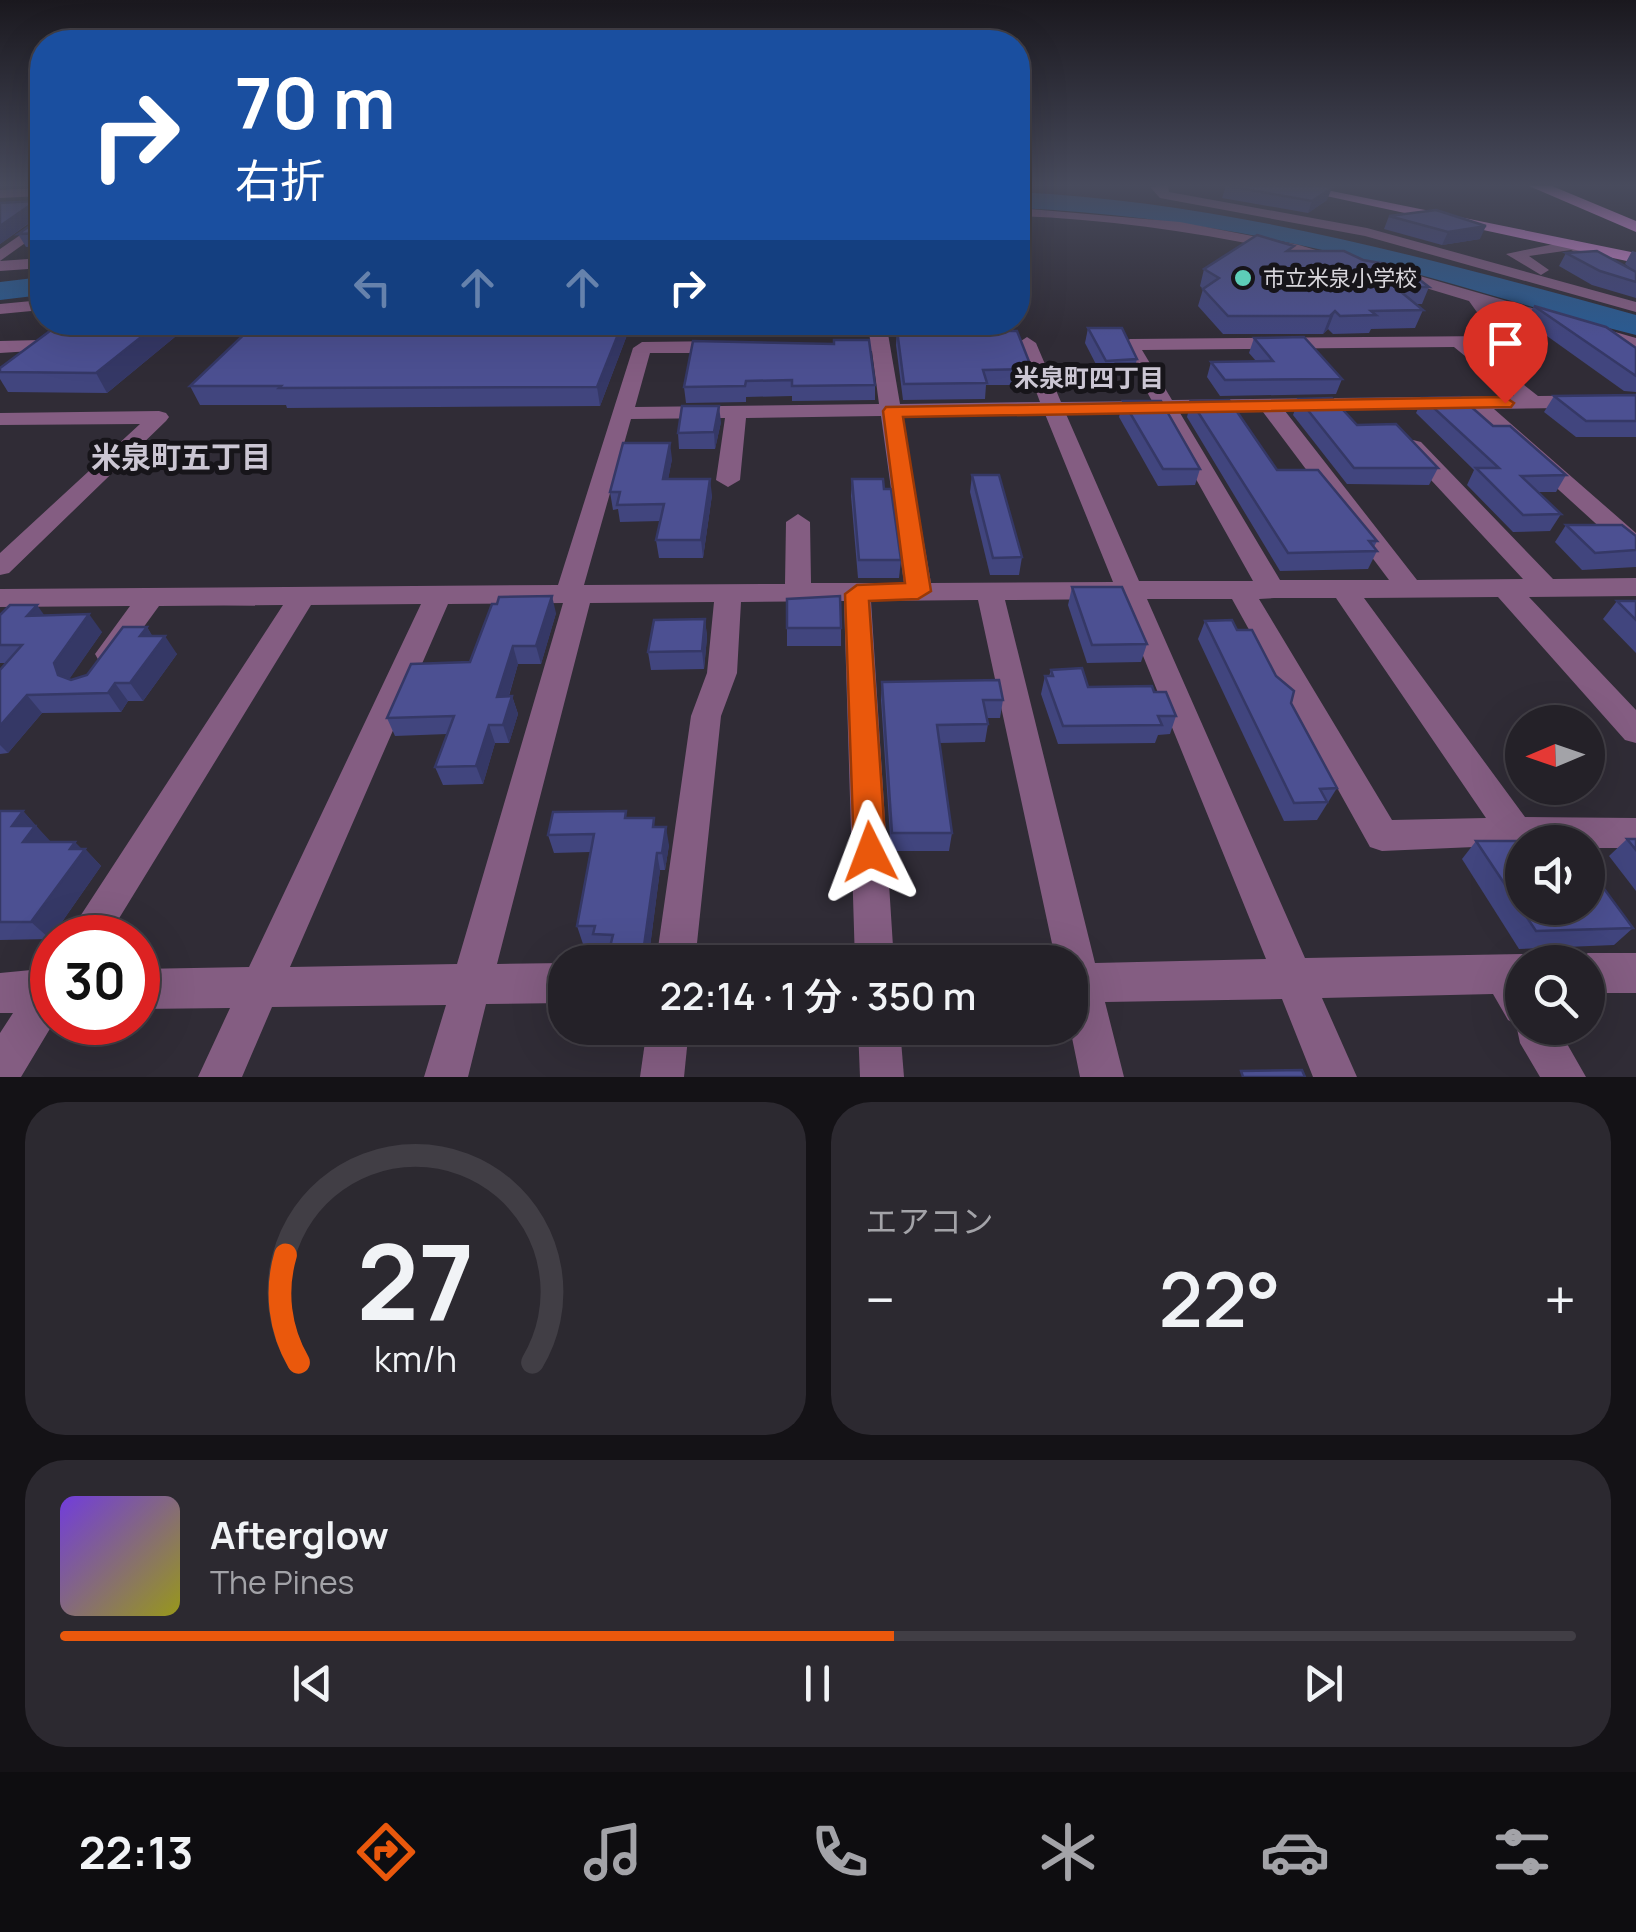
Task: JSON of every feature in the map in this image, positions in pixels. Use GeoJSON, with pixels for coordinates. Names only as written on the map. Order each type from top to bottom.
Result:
{"type":"FeatureCollection","features":[{"type":"Feature","properties":{"kind":"main road"},"geometry":{"type":"LineString","coordinates":[[1531,236],[1634,257]]}},
{"type":"Feature","properties":{"kind":"street"},"geometry":{"type":"LineString","coordinates":[[0,256],[26,236]]}},
{"type":"Feature","properties":{"kind":"street"},"geometry":{"type":"LineString","coordinates":[[1234,236],[1359,264]]}},
{"type":"Feature","properties":{"kind":"street"},"geometry":{"type":"LineString","coordinates":[[1382,236],[1636,306]]}},
{"type":"Feature","properties":{"kind":"street"},"geometry":{"type":"LineString","coordinates":[[1573,245],[1636,285],[1575,290],[1514,254],[1573,245]]}},
{"type":"Feature","properties":{"kind":"street"},"geometry":{"type":"LineString","coordinates":[[0,266],[30,264]]}},
{"type":"Feature","properties":{"kind":"street"},"geometry":{"type":"LineString","coordinates":[[1377,269],[1636,344]]}},
{"type":"Feature","properties":{"kind":"street"},"geometry":{"type":"LineString","coordinates":[[1474,296],[1507,342],[1130,345],[1382,836],[1505,832]]}},
{"type":"Feature","properties":{"kind":"street"},"geometry":{"type":"LineString","coordinates":[[0,309],[30,306]]}},
{"type":"Feature","properties":{"kind":"street"},"geometry":{"type":"LineString","coordinates":[[13,366],[55,335]]}},
{"type":"Feature","properties":{"kind":"street"},"geometry":{"type":"LineString","coordinates":[[820,346],[874,335]]}},
{"type":"Feature","properties":{"kind":"street"},"geometry":{"type":"LineString","coordinates":[[879,335],[918,591]]}},
{"type":"Feature","properties":{"kind":"street"},"geometry":{"type":"LineString","coordinates":[[1459,342],[1534,402]]}},
{"type":"Feature","properties":{"kind":"street"},"geometry":{"type":"LineString","coordinates":[[1027,343],[1335,1077]]}},
{"type":"Feature","properties":{"kind":"street"},"geometry":{"type":"LineString","coordinates":[[0,347],[40,346]]}},
{"type":"Feature","properties":{"kind":"street"},"geometry":{"type":"LineString","coordinates":[[446,1077],[642,348],[741,346]]}},
{"type":"Feature","properties":{"kind":"street"},"geometry":{"type":"LineString","coordinates":[[1475,403],[1636,546]]}},
{"type":"Feature","properties":{"kind":"street"},"geometry":{"type":"LineString","coordinates":[[1372,404],[1547,588]]}},
{"type":"Feature","properties":{"kind":"street"},"geometry":{"type":"LineString","coordinates":[[622,413],[1633,404]]}},
{"type":"Feature","properties":{"kind":"street"},"geometry":{"type":"LineString","coordinates":[[1269,406],[1410,589]]}},
{"type":"Feature","properties":{"kind":"street"},"geometry":{"type":"LineString","coordinates":[[728,480],[736,412]]}},
{"type":"Feature","properties":{"kind":"street"},"geometry":{"type":"LineString","coordinates":[[0,419],[159,417],[0,567]]}},
{"type":"Feature","properties":{"kind":"street"},"geometry":{"type":"LineString","coordinates":[[798,522],[798,594]]}},
{"type":"Feature","properties":{"kind":"street"},"geometry":{"type":"LineString","coordinates":[[0,625],[13,599],[1636,587]]}},
{"type":"Feature","properties":{"kind":"street"},"geometry":{"type":"LineString","coordinates":[[1505,588],[1636,731]]}},
{"type":"Feature","properties":{"kind":"street"},"geometry":{"type":"LineString","coordinates":[[1344,590],[1511,825]]}},
{"type":"Feature","properties":{"kind":"street"},"geometry":{"type":"LineString","coordinates":[[989,591],[1067,945]]}},
{"type":"Feature","properties":{"kind":"street"},"geometry":{"type":"LineString","coordinates":[[857,594],[874,945]]}},
{"type":"Feature","properties":{"kind":"street"},"geometry":{"type":"LineString","coordinates":[[678,945],[706,716],[722,673],[728,595]]}},
{"type":"Feature","properties":{"kind":"street"},"geometry":{"type":"LineString","coordinates":[[220,1077],[438,596]]}},
{"type":"Feature","properties":{"kind":"street"},"geometry":{"type":"LineString","coordinates":[[100,915],[302,597]]}},
{"type":"Feature","properties":{"kind":"street"},"geometry":{"type":"LineString","coordinates":[[97,669],[151,598]]}},
{"type":"Feature","properties":{"kind":"street"},"geometry":{"type":"LineString","coordinates":[[1605,833],[1636,833]]}},
{"type":"Feature","properties":{"kind":"street"},"geometry":{"type":"LineString","coordinates":[[1605,973],[1636,973]]}},
{"type":"Feature","properties":{"kind":"street"},"geometry":{"type":"LineString","coordinates":[[1088,983],[1292,976],[1505,985]]}},
{"type":"Feature","properties":{"kind":"street"},"geometry":{"type":"LineString","coordinates":[[160,988],[548,983]]}},
{"type":"Feature","properties":{"kind":"street"},"geometry":{"type":"LineString","coordinates":[[0,992],[30,991]]}},
{"type":"Feature","properties":{"kind":"street"},"geometry":{"type":"LineString","coordinates":[[0,1072],[30,1025]]}},
{"type":"Feature","properties":{"kind":"street"},"geometry":{"type":"LineString","coordinates":[[1088,1028],[1102,1077]]}},
{"type":"Feature","properties":{"kind":"street"},"geometry":{"type":"LineString","coordinates":[[662,1077],[666,1045]]}},
{"type":"Feature","properties":{"kind":"street"},"geometry":{"type":"LineString","coordinates":[[880,1045],[882,1077]]}},
{"type":"Feature","properties":{"kind":"street"},"geometry":{"type":"LineString","coordinates":[[1545,1045],[1564,1077]]}},
{"type":"Feature","properties":{"kind":"building"},"geometry":{"type":"Polygon","coordinates":[[[1255,236],[1261,236],[1294,246],[1287,251],[1344,251],[1363,260],[1403,267],[1429,287],[1395,287],[1423,310],[1371,311],[1376,315],[1340,316],[1335,311],[1330,316],[1228,316],[1203,289],[1219,278],[1204,269],[1255,236]]]}},
{"type":"Feature","properties":{"kind":"building"},"geometry":{"type":"Polygon","coordinates":[[[1597,251],[1636,272],[1636,282],[1600,271],[1566,253],[1597,251]]]}},
{"type":"Feature","properties":{"kind":"building"},"geometry":{"type":"Polygon","coordinates":[[[1534,306],[1606,327],[1636,348],[1636,376],[1534,306]]]}},
{"type":"Feature","properties":{"kind":"building"},"geometry":{"type":"Polygon","coordinates":[[[1088,328],[1122,328],[1137,359],[1106,361],[1088,328]]]}},
{"type":"Feature","properties":{"kind":"building"},"geometry":{"type":"Polygon","coordinates":[[[44,335],[144,335],[96,373],[0,372],[0,368],[44,335]]]}},
{"type":"Feature","properties":{"kind":"building"},"geometry":{"type":"Polygon","coordinates":[[[243,335],[618,335],[597,387],[190,386],[243,335]]]}},
{"type":"Feature","properties":{"kind":"building"},"geometry":{"type":"Polygon","coordinates":[[[898,335],[1019,335],[1032,369],[983,370],[987,383],[904,384],[898,335]]]}},
{"type":"Feature","properties":{"kind":"building"},"geometry":{"type":"Polygon","coordinates":[[[1304,337],[1342,379],[1225,380],[1211,362],[1273,361],[1254,338],[1304,337]]]}},
{"type":"Feature","properties":{"kind":"building"},"geometry":{"type":"Polygon","coordinates":[[[834,340],[869,340],[875,385],[792,386],[792,380],[684,387],[693,341],[834,344],[834,340]]]}},
{"type":"Feature","properties":{"kind":"building"},"geometry":{"type":"Polygon","coordinates":[[[1636,395],[1636,421],[1586,421],[1554,396],[1636,395]]]}},
{"type":"Feature","properties":{"kind":"building"},"geometry":{"type":"Polygon","coordinates":[[[1460,397],[1493,426],[1510,426],[1566,475],[1521,476],[1561,514],[1523,515],[1476,468],[1499,468],[1423,398],[1460,397]]]}},
{"type":"Feature","properties":{"kind":"building"},"geometry":{"type":"Polygon","coordinates":[[[1332,398],[1357,425],[1396,424],[1438,468],[1354,468],[1299,399],[1332,398]]]}},
{"type":"Feature","properties":{"kind":"building"},"geometry":{"type":"Polygon","coordinates":[[[1229,400],[1277,470],[1318,470],[1377,541],[1369,541],[1377,551],[1288,553],[1191,401],[1229,400]]]}},
{"type":"Feature","properties":{"kind":"building"},"geometry":{"type":"Polygon","coordinates":[[[1123,401],[1161,401],[1200,469],[1163,469],[1123,401]]]}},
{"type":"Feature","properties":{"kind":"building"},"geometry":{"type":"Polygon","coordinates":[[[682,406],[719,406],[714,432],[678,433],[682,406]]]}},
{"type":"Feature","properties":{"kind":"building"},"geometry":{"type":"Polygon","coordinates":[[[623,443],[670,443],[663,479],[710,479],[701,540],[656,540],[664,504],[617,505],[620,492],[610,492],[623,443]]]}},
{"type":"Feature","properties":{"kind":"building"},"geometry":{"type":"Polygon","coordinates":[[[972,475],[999,475],[1022,557],[993,558],[972,475]]]}},
{"type":"Feature","properties":{"kind":"building"},"geometry":{"type":"Polygon","coordinates":[[[852,479],[883,479],[884,489],[891,489],[901,560],[859,560],[852,479]]]}},
{"type":"Feature","properties":{"kind":"building"},"geometry":{"type":"Polygon","coordinates":[[[1566,525],[1622,525],[1636,536],[1636,550],[1595,553],[1566,525]]]}},
{"type":"Feature","properties":{"kind":"building"},"geometry":{"type":"Polygon","coordinates":[[[1072,587],[1122,587],[1147,644],[1092,645],[1072,587]]]}},
{"type":"Feature","properties":{"kind":"building"},"geometry":{"type":"Polygon","coordinates":[[[552,596],[536,646],[513,646],[497,697],[512,696],[503,725],[489,725],[476,766],[435,767],[454,716],[387,718],[411,664],[470,662],[492,604],[497,604],[499,597],[552,596]]]}},
{"type":"Feature","properties":{"kind":"building"},"geometry":{"type":"Polygon","coordinates":[[[840,596],[841,628],[787,628],[787,599],[840,596]]]}},
{"type":"Feature","properties":{"kind":"building"},"geometry":{"type":"Polygon","coordinates":[[[1617,601],[1636,601],[1636,620],[1617,601]]]}},
{"type":"Feature","properties":{"kind":"building"},"geometry":{"type":"Polygon","coordinates":[[[10,605],[37,605],[27,616],[89,614],[54,663],[58,675],[71,680],[87,675],[123,627],[147,627],[140,636],[165,636],[130,683],[115,683],[108,693],[27,695],[0,726],[0,670],[22,645],[0,645],[0,615],[10,605]]]}},
{"type":"Feature","properties":{"kind":"building"},"geometry":{"type":"Polygon","coordinates":[[[705,619],[702,651],[648,652],[654,620],[705,619]]]}},
{"type":"Feature","properties":{"kind":"building"},"geometry":{"type":"Polygon","coordinates":[[[1232,620],[1237,630],[1252,630],[1276,676],[1294,691],[1291,703],[1337,788],[1320,789],[1327,802],[1294,803],[1205,621],[1232,620]]]}},
{"type":"Feature","properties":{"kind":"building"},"geometry":{"type":"Polygon","coordinates":[[[1082,668],[1088,687],[1152,686],[1154,692],[1166,692],[1176,716],[1158,716],[1162,725],[1063,726],[1045,676],[1053,676],[1051,670],[1082,668]]]}},
{"type":"Feature","properties":{"kind":"building"},"geometry":{"type":"Polygon","coordinates":[[[999,680],[1003,700],[983,700],[988,724],[937,725],[952,833],[892,833],[882,682],[999,680]]]}},
{"type":"Feature","properties":{"kind":"building"},"geometry":{"type":"Polygon","coordinates":[[[0,811],[23,811],[12,826],[35,826],[23,842],[75,842],[70,849],[85,849],[36,915],[30,915],[30,922],[0,922],[0,811]]]}},
{"type":"Feature","properties":{"kind":"building"},"geometry":{"type":"Polygon","coordinates":[[[626,811],[625,818],[654,818],[653,827],[666,827],[662,853],[657,853],[644,945],[610,945],[613,935],[593,934],[595,926],[577,926],[594,834],[548,835],[553,812],[626,811]]]}},
{"type":"Feature","properties":{"kind":"building"},"geometry":{"type":"Polygon","coordinates":[[[1476,841],[1505,841],[1505,884],[1476,841]]]}},
{"type":"Feature","properties":{"kind":"building"},"geometry":{"type":"Polygon","coordinates":[[[1605,890],[1633,928],[1536,931],[1532,925],[1605,925],[1605,890]]]}},
{"type":"Feature","properties":{"kind":"building"},"geometry":{"type":"Polygon","coordinates":[[[1302,1070],[1305,1077],[1243,1077],[1241,1071],[1302,1070]]]}},
{"type":"Feature","properties":{"kind":"waterway"},"geometry":{"type":"LineString","coordinates":[[1299,236],[1636,325]]}},
{"type":"Feature","properties":{"kind":"waterway"},"geometry":{"type":"LineString","coordinates":[[0,291],[30,287]]}},
{"type":"Feature","properties":{"kind":"place","name":"市立米泉小学校"},"geometry":{"type":"Point","coordinates":[1243,278]}},
{"type":"Feature","properties":{"kind":"district","name":"米泉町四丁目"},"geometry":{"type":"Point","coordinates":[1089,377]}},
{"type":"Feature","properties":{"kind":"district","name":"米泉町五丁目"},"geometry":{"type":"Point","coordinates":[181,456]}},
{"type":"Feature","properties":{"kind":"route"},"geometry":{"type":"LineString","coordinates":[[870,852],[857,594],[918,591],[892,411],[1505,403]]}}]}
